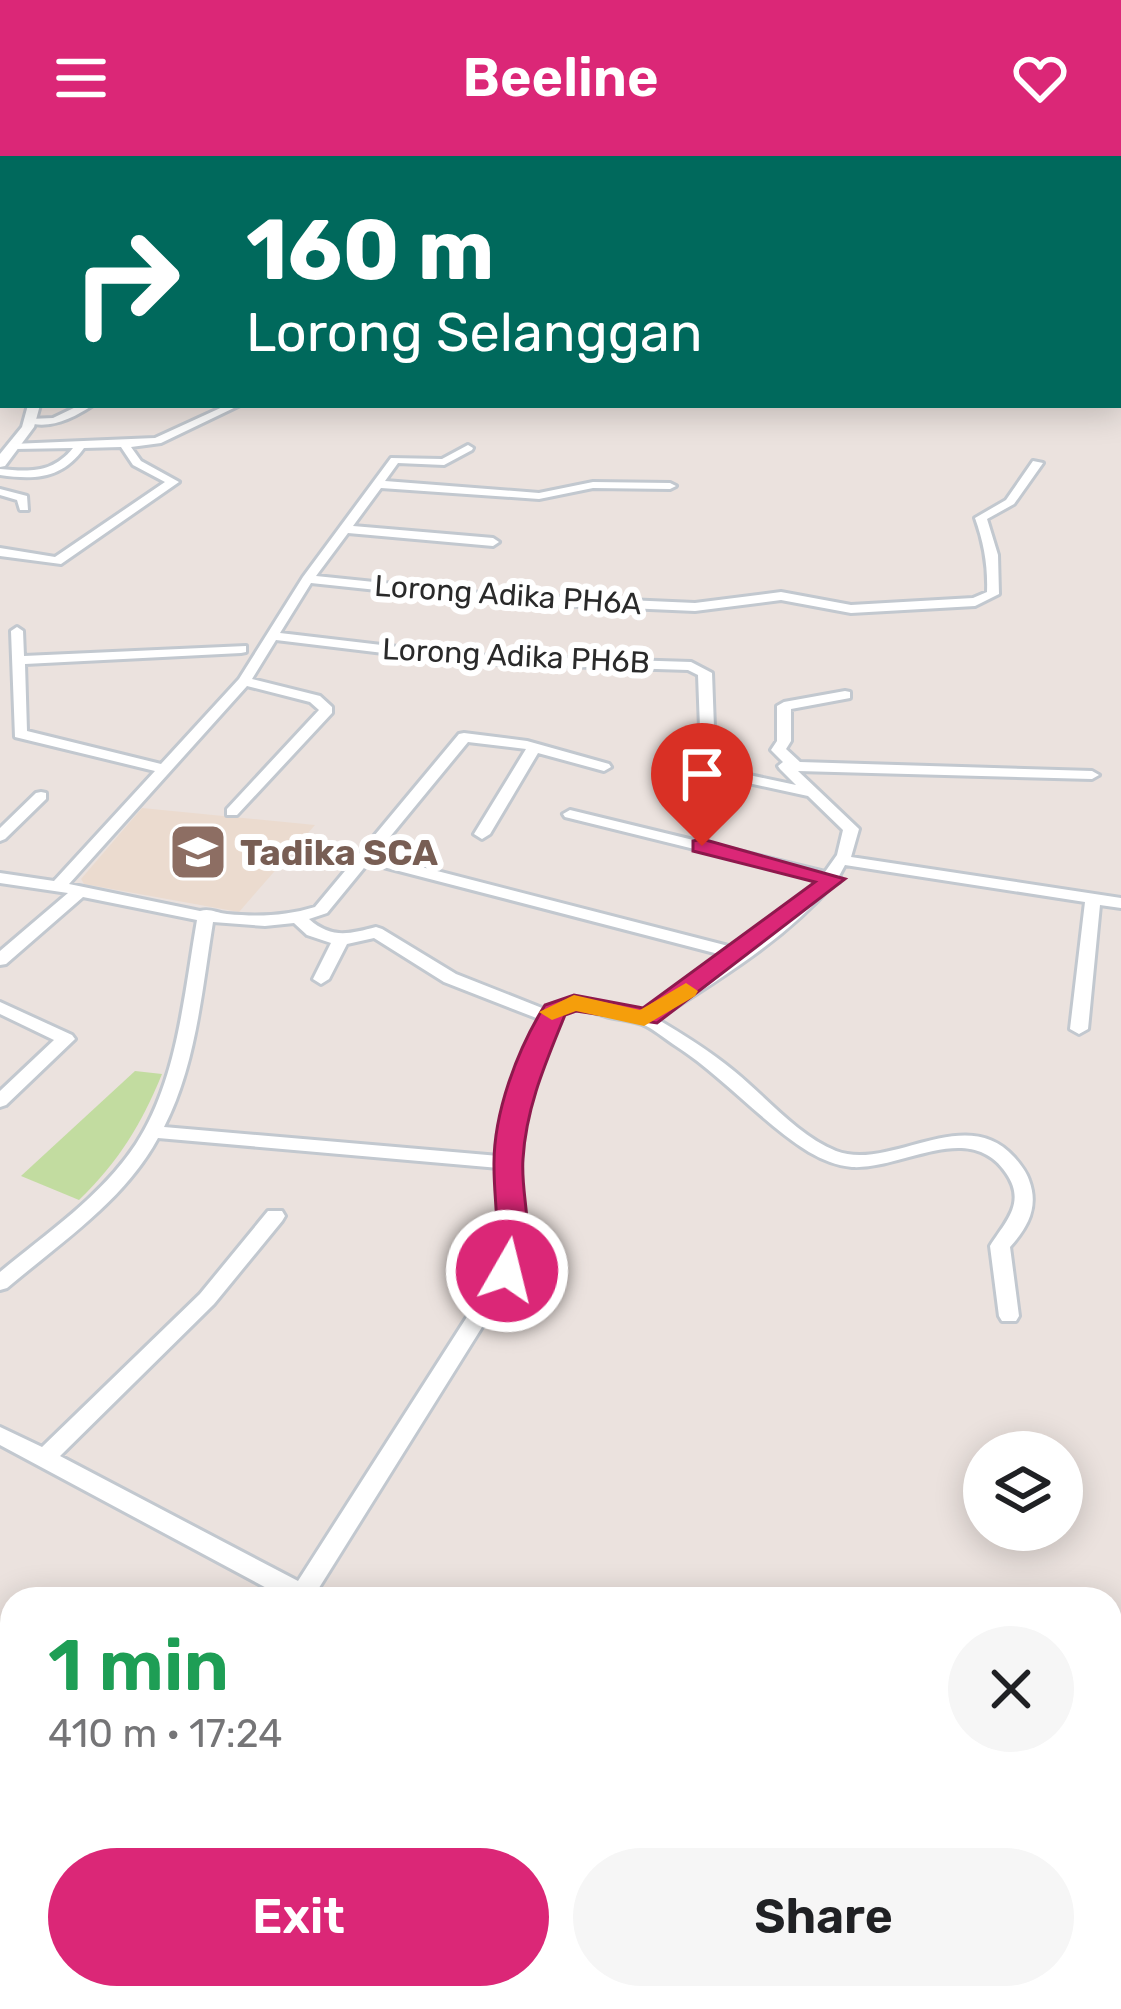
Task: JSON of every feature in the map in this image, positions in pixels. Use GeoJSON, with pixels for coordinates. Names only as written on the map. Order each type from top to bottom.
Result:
{"type":"FeatureCollection","features":[{"type":"Feature","properties":{"kind":"street"},"geometry":{"type":"LineString","coordinates":[[33,408],[30,422],[0,468],[52,474],[71,462],[81,445]]}},
{"type":"Feature","properties":{"kind":"street"},"geometry":{"type":"LineString","coordinates":[[30,422],[55,421],[82,408]]}},
{"type":"Feature","properties":{"kind":"street"},"geometry":{"type":"LineString","coordinates":[[16,446],[158,441],[229,408]]}},
{"type":"Feature","properties":{"kind":"street"},"geometry":{"type":"LineString","coordinates":[[1,559],[57,561],[172,484],[137,463],[132,449],[124,444]]}},
{"type":"Feature","properties":{"kind":"street"},"geometry":{"type":"LineString","coordinates":[[58,886],[244,681],[308,579],[395,460],[445,462],[468,448]]}},
{"type":"Feature","properties":{"kind":"street","name":"Lorong Adika PH6A"},"geometry":{"type":"LineString","coordinates":[[308,579],[490,598],[709,607],[781,596],[802,604],[851,609],[987,599],[993,594],[994,563],[981,518],[1010,502],[1037,463]]}},
{"type":"Feature","properties":{"kind":"street"},"geometry":{"type":"LineString","coordinates":[[379,484],[506,495],[547,495],[593,485],[670,486]]}},
{"type":"Feature","properties":{"kind":"street"},"geometry":{"type":"LineString","coordinates":[[0,493],[23,498],[24,508]]}},
{"type":"Feature","properties":{"kind":"street"},"geometry":{"type":"LineString","coordinates":[[347,529],[493,542]]}},
{"type":"Feature","properties":{"kind":"street"},"geometry":{"type":"LineString","coordinates":[[16,632],[20,734],[165,769]]}},
{"type":"Feature","properties":{"kind":"street","name":"Lorong Adika PH6B"},"geometry":{"type":"LineString","coordinates":[[272,637],[466,659],[691,666],[705,673],[707,728]]}},
{"type":"Feature","properties":{"kind":"street"},"geometry":{"type":"LineString","coordinates":[[16,661],[241,649]]}},
{"type":"Feature","properties":{"kind":"street"},"geometry":{"type":"LineString","coordinates":[[232,812],[327,710],[315,699],[244,681]]}},
{"type":"Feature","properties":{"kind":"street"},"geometry":{"type":"LineString","coordinates":[[794,764],[778,750],[784,741],[784,706],[845,695]]}},
{"type":"Feature","properties":{"kind":"street"},"geometry":{"type":"LineString","coordinates":[[0,878],[206,913],[300,920],[321,910],[459,740],[478,736],[604,767]]}},
{"type":"Feature","properties":{"kind":"street"},"geometry":{"type":"LineString","coordinates":[[482,834],[534,747]]}},
{"type":"Feature","properties":{"kind":"street"},"geometry":{"type":"LineString","coordinates":[[644,1018],[738,954],[833,879],[846,861],[851,829],[784,767],[1092,775]]}},
{"type":"Feature","properties":{"kind":"street"},"geometry":{"type":"LineString","coordinates":[[735,776],[813,793]]}},
{"type":"Feature","properties":{"kind":"street"},"geometry":{"type":"LineString","coordinates":[[4,827],[41,796]]}},
{"type":"Feature","properties":{"kind":"street"},"geometry":{"type":"LineString","coordinates":[[570,814],[833,879]]}},
{"type":"Feature","properties":{"kind":"street"},"geometry":{"type":"LineString","coordinates":[[365,856],[738,954]]}},
{"type":"Feature","properties":{"kind":"street"},"geometry":{"type":"LineString","coordinates":[[846,861],[1121,903]]}},
{"type":"Feature","properties":{"kind":"street"},"geometry":{"type":"LineString","coordinates":[[0,960],[80,891]]}},
{"type":"Feature","properties":{"kind":"street"},"geometry":{"type":"LineString","coordinates":[[1079,1029],[1093,899]]}},
{"type":"Feature","properties":{"kind":"street"},"geometry":{"type":"LineString","coordinates":[[0,1283],[125,1173],[154,1132],[170,1087],[206,913]]}},
{"type":"Feature","properties":{"kind":"street"},"geometry":{"type":"LineString","coordinates":[[300,920],[313,932],[340,941],[376,932],[450,978],[548,1017]]}},
{"type":"Feature","properties":{"kind":"street"},"geometry":{"type":"LineString","coordinates":[[321,979],[340,941]]}},
{"type":"Feature","properties":{"kind":"street"},"geometry":{"type":"LineString","coordinates":[[306,1587],[501,1284],[514,1245],[508,1163],[519,1095],[548,1017],[560,1005],[574,1003],[644,1018],[698,1052],[830,1156],[866,1162],[898,1150],[961,1142],[992,1150],[1011,1163],[1021,1179],[1022,1204],[1021,1222],[1000,1246],[1009,1316]]}},
{"type":"Feature","properties":{"kind":"street"},"geometry":{"type":"LineString","coordinates":[[0,1007],[66,1039],[0,1101]]}},
{"type":"Feature","properties":{"kind":"street"},"geometry":{"type":"LineString","coordinates":[[154,1132],[508,1163]]}},
{"type":"Feature","properties":{"kind":"street"},"geometry":{"type":"LineString","coordinates":[[45,1457],[207,1299],[274,1216]]}},
{"type":"Feature","properties":{"kind":"street"},"geometry":{"type":"LineString","coordinates":[[0,1435],[283,1587]]}},
{"type":"Feature","properties":{"kind":"shaded area","name":"Tadika SCA"},"geometry":{"type":"Polygon","coordinates":[[[142,808],[315,825],[239,912],[84,884],[81,879],[142,808]]]}},
{"type":"Feature","properties":{"kind":"green space"},"geometry":{"type":"Polygon","coordinates":[[[135,1071],[162,1074],[128,1142],[79,1200],[21,1176],[135,1071]]]}},
{"type":"Feature","properties":{"kind":"slow traffic"},"geometry":{"type":"LineString","coordinates":[[552,1012],[574,1003],[644,1018],[686,991]]}},
{"type":"Feature","properties":{"kind":"place","name":"Tadika SCA"},"geometry":{"type":"Point","coordinates":[198,852]}},
{"type":"Feature","properties":{"kind":"route"},"geometry":{"type":"LineString","coordinates":[[507,1271],[514,1245],[508,1163],[512,1127],[548,1017],[565,1003],[648,1017],[794,914],[833,879],[702,846]]}}]}
